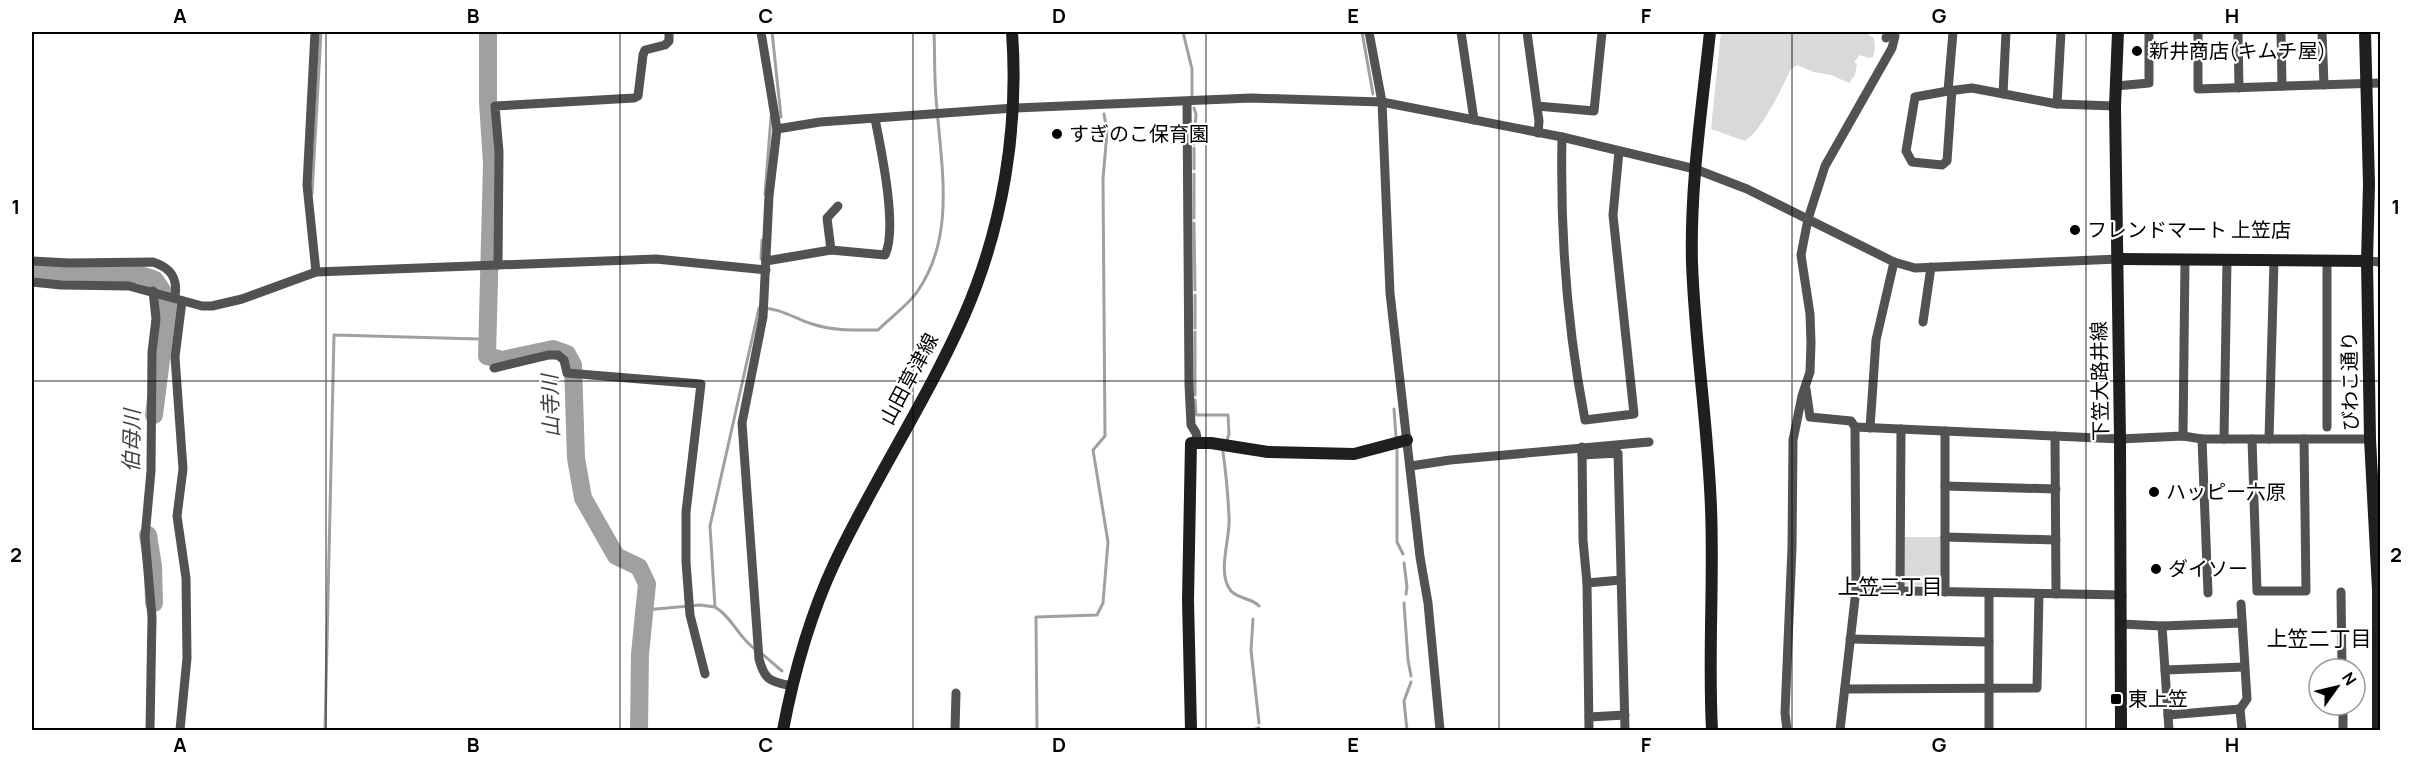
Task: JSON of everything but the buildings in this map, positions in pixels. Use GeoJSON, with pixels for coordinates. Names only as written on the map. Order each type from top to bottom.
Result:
{"type":"FeatureCollection","features":[{"type":"Feature","properties":{"kind":"street"},"geometry":{"type":"LineString","coordinates":[[315,32],[307,185],[316,272]]}},
{"type":"Feature","properties":{"kind":"street"},"geometry":{"type":"LineString","coordinates":[[498,265],[499,152],[495,105],[634,98],[638,96],[640,89],[640,60],[645,50],[665,45],[669,41],[669,32]]}},
{"type":"Feature","properties":{"kind":"street"},"geometry":{"type":"LineString","coordinates":[[761,32],[777,129],[769,196],[763,317],[742,423],[759,659],[764,676],[791,686]]}},
{"type":"Feature","properties":{"kind":"street","name":"山田草津線"},"geometry":{"type":"LineString","coordinates":[[783,730],[791,686],[809,626],[835,562],[964,315],[996,224],[1008,160],[1014,108],[1012,32]]}},
{"type":"Feature","properties":{"kind":"street"},"geometry":{"type":"LineString","coordinates":[[1369,32],[1382,102],[1387,252],[1440,730]]}},
{"type":"Feature","properties":{"kind":"street"},"geometry":{"type":"LineString","coordinates":[[1461,32],[1474,120]]}},
{"type":"Feature","properties":{"kind":"street"},"geometry":{"type":"LineString","coordinates":[[1527,32],[1537,106],[1538,133]]}},
{"type":"Feature","properties":{"kind":"street"},"geometry":{"type":"LineString","coordinates":[[1537,106],[1594,111],[1602,32]]}},
{"type":"Feature","properties":{"kind":"street"},"geometry":{"type":"LineString","coordinates":[[1710,32],[1692,168],[1692,261],[1698,361],[1710,480],[1713,566],[1712,730]]}},
{"type":"Feature","properties":{"kind":"street"},"geometry":{"type":"LineString","coordinates":[[1953,32],[1950,90],[1947,161],[1942,165],[1912,162],[1906,152],[1915,97],[1950,90],[1972,88],[2057,104],[2115,106]]}},
{"type":"Feature","properties":{"kind":"street"},"geometry":{"type":"LineString","coordinates":[[2003,94],[2006,32]]}},
{"type":"Feature","properties":{"kind":"street"},"geometry":{"type":"LineString","coordinates":[[2057,104],[2061,32]]}},
{"type":"Feature","properties":{"kind":"street","name":"下笠大路井線"},"geometry":{"type":"LineString","coordinates":[[2118,32],[2115,106],[2122,595],[2121,730]]}},
{"type":"Feature","properties":{"kind":"street"},"geometry":{"type":"LineString","coordinates":[[2116,86],[2149,83],[2150,32]]}},
{"type":"Feature","properties":{"kind":"street"},"geometry":{"type":"LineString","coordinates":[[2198,32],[2198,89],[2380,83]]}},
{"type":"Feature","properties":{"kind":"street"},"geometry":{"type":"LineString","coordinates":[[2238,32],[2239,88]]}},
{"type":"Feature","properties":{"kind":"street"},"geometry":{"type":"LineString","coordinates":[[2281,32],[2282,87]]}},
{"type":"Feature","properties":{"kind":"street"},"geometry":{"type":"LineString","coordinates":[[2322,32],[2324,85]]}},
{"type":"Feature","properties":{"kind":"street","name":"びわこ通り"},"geometry":{"type":"LineString","coordinates":[[2365,32],[2366,84],[2375,184],[2367,261],[2370,439],[2378,590],[2378,730]]}},
{"type":"Feature","properties":{"kind":"street"},"geometry":{"type":"LineString","coordinates":[[1787,730],[1785,713],[1792,548],[1793,440],[1810,372],[1810,315],[1801,255],[1808,219],[1825,166],[1892,48],[1890,35]]}},
{"type":"Feature","properties":{"kind":"street"},"geometry":{"type":"LineString","coordinates":[[777,129],[820,122],[1014,108],[1251,98],[1382,102],[1562,137],[1692,168],[1747,189],[1894,262],[1915,268],[2118,259],[2380,262]]}},
{"type":"Feature","properties":{"kind":"street"},"geometry":{"type":"LineString","coordinates":[[1187,102],[1189,384],[1191,425],[1198,443]]}},
{"type":"Feature","properties":{"kind":"street"},"geometry":{"type":"LineString","coordinates":[[32,282],[61,285],[129,286],[202,306],[212,306],[242,299],[316,272],[656,259],[766,265],[831,250],[885,255],[888,244],[886,177],[875,119]]}},
{"type":"Feature","properties":{"kind":"street"},"geometry":{"type":"LineString","coordinates":[[1562,137],[1561,200],[1568,289],[1575,369],[1585,420],[1634,414],[1613,215],[1619,151]]}},
{"type":"Feature","properties":{"kind":"street"},"geometry":{"type":"LineString","coordinates":[[831,250],[827,218],[838,206]]}},
{"type":"Feature","properties":{"kind":"street"},"geometry":{"type":"LineString","coordinates":[[2183,436],[2185,260]]}},
{"type":"Feature","properties":{"kind":"street"},"geometry":{"type":"LineString","coordinates":[[2224,439],[2226,260]]}},
{"type":"Feature","properties":{"kind":"street"},"geometry":{"type":"LineString","coordinates":[[32,261],[153,262],[165,267],[173,274],[177,284],[179,299],[175,357],[183,469],[177,516],[186,578],[187,658],[180,730]]}},
{"type":"Feature","properties":{"kind":"street"},"geometry":{"type":"LineString","coordinates":[[2269,439],[2274,261]]}},
{"type":"Feature","properties":{"kind":"street"},"geometry":{"type":"LineString","coordinates":[[2327,261],[2327,427]]}},
{"type":"Feature","properties":{"kind":"street"},"geometry":{"type":"LineString","coordinates":[[1870,428],[1876,340],[1894,262]]}},
{"type":"Feature","properties":{"kind":"street"},"geometry":{"type":"LineString","coordinates":[[1923,322],[1931,267]]}},
{"type":"Feature","properties":{"kind":"street"},"geometry":{"type":"LineString","coordinates":[[150,730],[153,627],[145,537],[151,471],[152,352],[156,319],[153,291]]}},
{"type":"Feature","properties":{"kind":"street"},"geometry":{"type":"LineString","coordinates":[[494,368],[548,355],[558,355],[564,360],[567,373],[701,384],[686,512],[686,562],[690,615],[705,674]]}},
{"type":"Feature","properties":{"kind":"street"},"geometry":{"type":"LineString","coordinates":[[1807,381],[1810,417],[1851,421],[1855,427],[1856,590],[1845,689],[1839,721],[1840,730]]}},
{"type":"Feature","properties":{"kind":"street"},"geometry":{"type":"LineString","coordinates":[[1855,427],[2120,439],[2183,436],[2202,439],[2370,439]]}},
{"type":"Feature","properties":{"kind":"street"},"geometry":{"type":"LineString","coordinates":[[1900,591],[1901,429]]}},
{"type":"Feature","properties":{"kind":"street"},"geometry":{"type":"LineString","coordinates":[[1945,431],[1946,592]]}},
{"type":"Feature","properties":{"kind":"street"},"geometry":{"type":"LineString","coordinates":[[2055,436],[2056,594]]}},
{"type":"Feature","properties":{"kind":"street"},"geometry":{"type":"LineString","coordinates":[[2202,439],[2208,593]]}},
{"type":"Feature","properties":{"kind":"street"},"geometry":{"type":"LineString","coordinates":[[2252,439],[2256,591],[2306,591],[2304,439]]}},
{"type":"Feature","properties":{"kind":"street"},"geometry":{"type":"LineString","coordinates":[[1191,730],[1188,600],[1191,443],[1268,452],[1354,454],[1407,441]]}},
{"type":"Feature","properties":{"kind":"street"},"geometry":{"type":"LineString","coordinates":[[1411,466],[1450,460],[1582,451],[1649,441]]}},
{"type":"Feature","properties":{"kind":"street"},"geometry":{"type":"LineString","coordinates":[[1582,451],[1618,453],[1625,730]]}},
{"type":"Feature","properties":{"kind":"street"},"geometry":{"type":"LineString","coordinates":[[1582,451],[1589,730]]}},
{"type":"Feature","properties":{"kind":"street"},"geometry":{"type":"LineString","coordinates":[[1946,486],[2056,489]]}},
{"type":"Feature","properties":{"kind":"street"},"geometry":{"type":"LineString","coordinates":[[1946,537],[2056,540]]}},
{"type":"Feature","properties":{"kind":"street"},"geometry":{"type":"LineString","coordinates":[[1587,583],[1621,580]]}},
{"type":"Feature","properties":{"kind":"street"},"geometry":{"type":"LineString","coordinates":[[1856,590],[2122,595]]}},
{"type":"Feature","properties":{"kind":"street"},"geometry":{"type":"LineString","coordinates":[[2341,592],[2342,657]]}},
{"type":"Feature","properties":{"kind":"street"},"geometry":{"type":"LineString","coordinates":[[1989,593],[1989,730]]}},
{"type":"Feature","properties":{"kind":"street"},"geometry":{"type":"LineString","coordinates":[[1845,689],[2037,688],[2039,594]]}},
{"type":"Feature","properties":{"kind":"street"},"geometry":{"type":"LineString","coordinates":[[2241,604],[2247,699],[2240,709],[2242,730]]}},
{"type":"Feature","properties":{"kind":"street"},"geometry":{"type":"LineString","coordinates":[[2121,624],[2162,626],[2242,623]]}},
{"type":"Feature","properties":{"kind":"street"},"geometry":{"type":"LineString","coordinates":[[2162,626],[2169,730]]}},
{"type":"Feature","properties":{"kind":"street"},"geometry":{"type":"LineString","coordinates":[[1850,639],[1989,642]]}},
{"type":"Feature","properties":{"kind":"street"},"geometry":{"type":"LineString","coordinates":[[2165,670],[2244,667]]}},
{"type":"Feature","properties":{"kind":"street"},"geometry":{"type":"LineString","coordinates":[[954,730],[956,693]]}},
{"type":"Feature","properties":{"kind":"street"},"geometry":{"type":"LineString","coordinates":[[2168,715],[2240,709]]}},
{"type":"Feature","properties":{"kind":"street"},"geometry":{"type":"LineString","coordinates":[[1589,717],[1625,715]]}},
{"type":"Feature","properties":{"kind":"shaded area"},"geometry":{"type":"Polygon","coordinates":[[[1721,32],[1864,32],[1874,38],[1875,50],[1873,57],[1860,55],[1854,62],[1857,64],[1855,75],[1849,83],[1797,65],[1791,69],[1765,118],[1745,141],[1711,129],[1721,32]]]}},
{"type":"Feature","properties":{"kind":"shaded area"},"geometry":{"type":"Polygon","coordinates":[[[1903,537],[1941,537],[1942,583],[1939,586],[1903,584],[1903,537]]]}},
{"type":"Feature","properties":{"kind":"waterway"},"geometry":{"type":"LineString","coordinates":[[312,194],[321,32]]}},
{"type":"Feature","properties":{"kind":"waterway","name":"山寺川"},"geometry":{"type":"LineString","coordinates":[[488,32],[488,102],[492,164],[487,356],[502,360],[553,349],[567,354],[573,365],[576,458],[583,498],[616,556],[639,567],[647,584],[640,654],[639,730]]}},
{"type":"Feature","properties":{"kind":"waterway"},"geometry":{"type":"LineString","coordinates":[[772,32],[781,117],[777,117]]}},
{"type":"Feature","properties":{"kind":"waterway"},"geometry":{"type":"LineString","coordinates":[[645,610],[700,605],[715,607],[710,526],[759,308],[779,311],[828,328],[878,330],[913,297],[929,271],[937,249],[943,204],[935,90],[934,32]]}},
{"type":"Feature","properties":{"kind":"waterway"},"geometry":{"type":"LineString","coordinates":[[1183,32],[1192,69],[1192,96]]}},
{"type":"Feature","properties":{"kind":"waterway"},"geometry":{"type":"LineString","coordinates":[[1362,32],[1373,94]]}},
{"type":"Feature","properties":{"kind":"waterway"},"geometry":{"type":"LineString","coordinates":[[1194,108],[1196,114],[1194,144]]}},
{"type":"Feature","properties":{"kind":"waterway"},"geometry":{"type":"LineString","coordinates":[[1037,730],[1036,617],[1097,615],[1103,603],[1108,542],[1093,450],[1105,436],[1103,179],[1107,132],[1104,114]]}},
{"type":"Feature","properties":{"kind":"waterway"},"geometry":{"type":"LineString","coordinates":[[765,194],[771,117]]}},
{"type":"Feature","properties":{"kind":"waterway"},"geometry":{"type":"LineString","coordinates":[[1194,148],[1194,169]]}},
{"type":"Feature","properties":{"kind":"waterway"},"geometry":{"type":"LineString","coordinates":[[1194,174],[1194,218]]}},
{"type":"Feature","properties":{"kind":"waterway"},"geometry":{"type":"LineString","coordinates":[[1194,223],[1195,290]]}},
{"type":"Feature","properties":{"kind":"waterway"},"geometry":{"type":"LineString","coordinates":[[762,240],[761,259],[765,258]]}},
{"type":"Feature","properties":{"kind":"waterway","name":"伯母川"},"geometry":{"type":"LineString","coordinates":[[32,273],[78,276],[137,274],[155,280],[168,304],[154,415]]}},
{"type":"Feature","properties":{"kind":"waterway"},"geometry":{"type":"LineString","coordinates":[[1195,295],[1195,328]]}},
{"type":"Feature","properties":{"kind":"waterway"},"geometry":{"type":"LineString","coordinates":[[1195,332],[1195,395]]}},
{"type":"Feature","properties":{"kind":"waterway"},"geometry":{"type":"LineString","coordinates":[[325,730],[334,335],[478,339]]}},
{"type":"Feature","properties":{"kind":"waterway"},"geometry":{"type":"LineString","coordinates":[[1195,400],[1196,415],[1228,415],[1227,440]]}},
{"type":"Feature","properties":{"kind":"waterway"},"geometry":{"type":"LineString","coordinates":[[1394,409],[1396,437]]}},
{"type":"Feature","properties":{"kind":"waterway"},"geometry":{"type":"LineString","coordinates":[[1397,450],[1397,542],[1403,554]]}},
{"type":"Feature","properties":{"kind":"waterway"},"geometry":{"type":"LineString","coordinates":[[1223,452],[1229,517],[1224,565],[1227,583],[1234,594],[1253,601],[1259,606]]}},
{"type":"Feature","properties":{"kind":"waterway","name":"伯母川"},"geometry":{"type":"LineString","coordinates":[[148,535],[153,566],[154,603]]}},
{"type":"Feature","properties":{"kind":"waterway"},"geometry":{"type":"LineString","coordinates":[[1404,563],[1406,594]]}},
{"type":"Feature","properties":{"kind":"waterway"},"geometry":{"type":"LineString","coordinates":[[1404,603],[1411,676]]}},
{"type":"Feature","properties":{"kind":"waterway"},"geometry":{"type":"LineString","coordinates":[[715,607],[755,649]]}},
{"type":"Feature","properties":{"kind":"waterway"},"geometry":{"type":"LineString","coordinates":[[1253,619],[1251,650],[1259,723]]}},
{"type":"Feature","properties":{"kind":"waterway"},"geometry":{"type":"LineString","coordinates":[[761,653],[782,671]]}},
{"type":"Feature","properties":{"kind":"waterway"},"geometry":{"type":"LineString","coordinates":[[1407,730],[1404,701],[1411,682]]}},
{"type":"Feature","properties":{"kind":"waterway"},"geometry":{"type":"LineString","coordinates":[[1253,730],[1259,728]]}},
{"type":"Feature","properties":{"kind":"place","name":"新井商店(キムチ屋)"},"geometry":{"type":"Point","coordinates":[2137,51]}},
{"type":"Feature","properties":{"kind":"place","name":"すぎのこ保育園"},"geometry":{"type":"Point","coordinates":[1057,134]}},
{"type":"Feature","properties":{"kind":"place","name":"フレンドマート 上笠店"},"geometry":{"type":"Point","coordinates":[2075,230]}},
{"type":"Feature","properties":{"kind":"place","name":"ハッピー六原"},"geometry":{"type":"Point","coordinates":[2154,492]}},
{"type":"Feature","properties":{"kind":"place","name":"ダイソー"},"geometry":{"type":"Point","coordinates":[2156,569]}},
{"type":"Feature","properties":{"kind":"place","name":"東上笠"},"geometry":{"type":"Point","coordinates":[2116,699]}},
{"type":"Feature","properties":{"kind":"district","name":"上笠三丁目"},"geometry":{"type":"Point","coordinates":[1890,587]}},
{"type":"Feature","properties":{"kind":"district","name":"上笠二丁目"},"geometry":{"type":"Point","coordinates":[2319,639]}}]}
